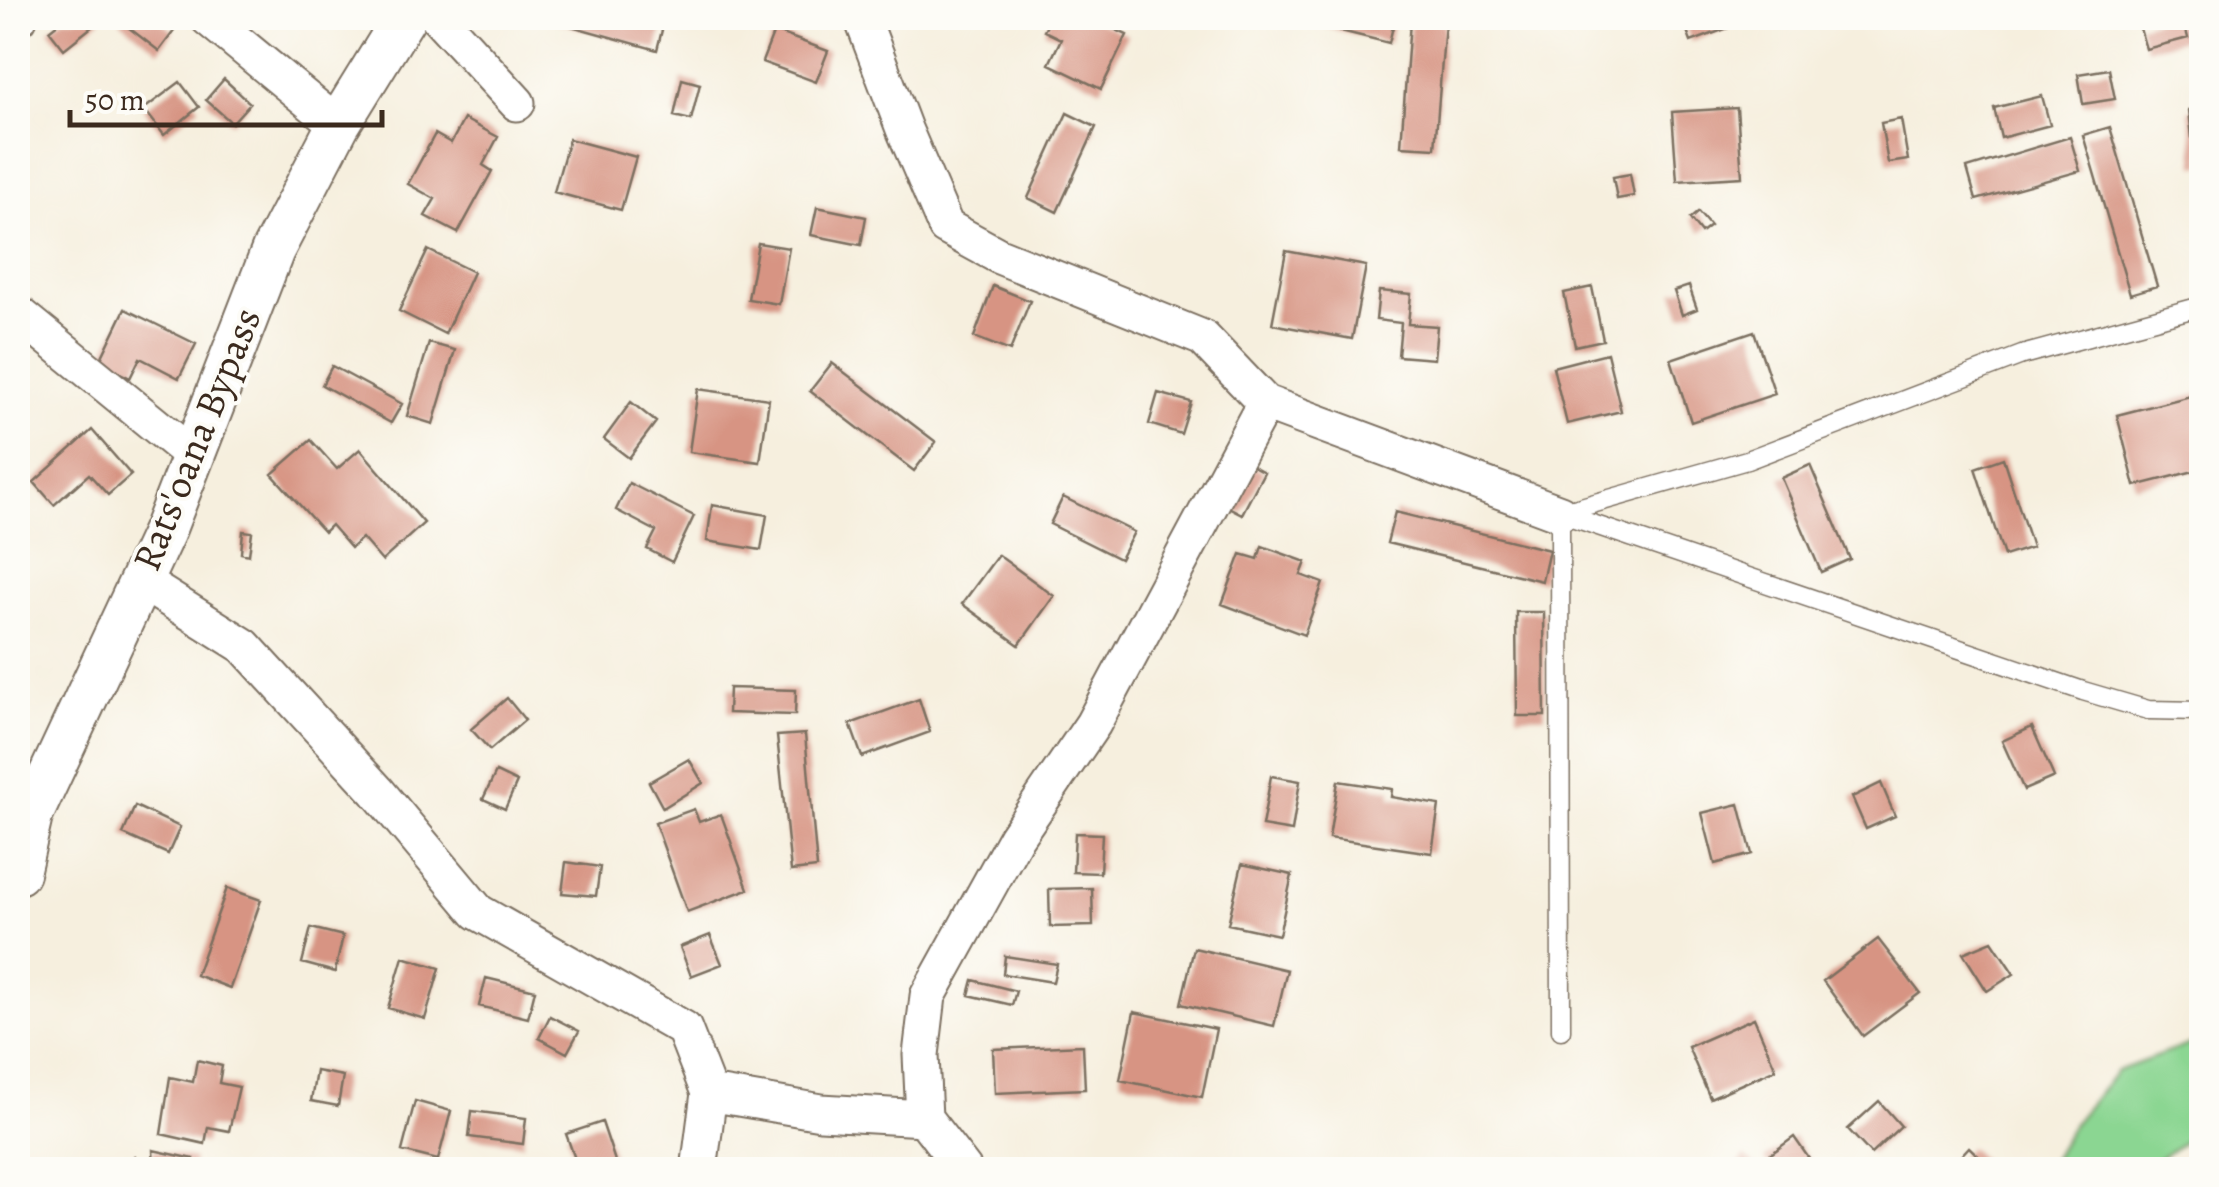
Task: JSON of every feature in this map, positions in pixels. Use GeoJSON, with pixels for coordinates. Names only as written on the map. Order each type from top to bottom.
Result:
{"type":"FeatureCollection","features":[{"type":"Feature","properties":{"kind":"street"},"geometry":{"type":"LineString","coordinates":[[208,18],[338,125]]}},
{"type":"Feature","properties":{"kind":"street","name":"Rats'oana Bypass"},"geometry":{"type":"LineString","coordinates":[[18,873],[31,816],[164,531],[273,250],[338,125],[404,18]]}},
{"type":"Feature","properties":{"kind":"street"},"geometry":{"type":"LineString","coordinates":[[440,18],[517,103]]}},
{"type":"Feature","properties":{"kind":"street"},"geometry":{"type":"LineString","coordinates":[[862,18],[946,228],[999,256],[1203,338],[1265,403],[1560,513]]}},
{"type":"Feature","properties":{"kind":"street"},"geometry":{"type":"LineString","coordinates":[[18,313],[193,456]]}},
{"type":"Feature","properties":{"kind":"street"},"geometry":{"type":"LineString","coordinates":[[964,1170],[924,1118],[922,1056],[928,996],[1016,837],[1093,724],[1265,403]]}},
{"type":"Feature","properties":{"kind":"street"},"geometry":{"type":"LineString","coordinates":[[139,580],[244,646],[377,791],[478,912],[684,1028],[709,1092],[699,1170]]}},
{"type":"Feature","properties":{"kind":"street"},"geometry":{"type":"LineString","coordinates":[[709,1092],[821,1112],[924,1118]]}},
{"type":"Feature","properties":{"kind":"lane"},"geometry":{"type":"LineString","coordinates":[[1560,513],[1747,460],[2022,355],[2202,306]]}},
{"type":"Feature","properties":{"kind":"lane"},"geometry":{"type":"LineString","coordinates":[[1560,513],[2083,691],[2148,710],[2202,711]]}},
{"type":"Feature","properties":{"kind":"lane"},"geometry":{"type":"LineString","coordinates":[[1560,513],[1561,1030]]}},
{"type":"Feature","properties":{"kind":"green space"},"geometry":{"type":"Polygon","coordinates":[[[2201,1040],[2201,1129],[2146,1169],[2047,1169],[2073,1124],[2117,1071],[2201,1040]]]}},
{"type":"Feature","properties":{"kind":"building"},"geometry":{"type":"Polygon","coordinates":[[[64,18],[103,18],[64,49],[49,30],[64,18]]]}},
{"type":"Feature","properties":{"kind":"building"},"geometry":{"type":"Polygon","coordinates":[[[156,18],[174,31],[159,51],[120,21],[156,18]]]}},
{"type":"Feature","properties":{"kind":"building"},"geometry":{"type":"Polygon","coordinates":[[[633,18],[663,26],[657,50],[546,19],[633,18]]]}},
{"type":"Feature","properties":{"kind":"building"},"geometry":{"type":"Polygon","coordinates":[[[1051,18],[1091,18],[1127,35],[1101,89],[1049,64],[1061,39],[1044,31],[1051,18]]]}},
{"type":"Feature","properties":{"kind":"building"},"geometry":{"type":"Polygon","coordinates":[[[1315,18],[1395,18],[1389,43],[1313,24],[1315,18]]]}},
{"type":"Feature","properties":{"kind":"building"},"geometry":{"type":"Polygon","coordinates":[[[1682,18],[1724,18],[1728,28],[1691,42],[1682,18]]]}},
{"type":"Feature","properties":{"kind":"building"},"geometry":{"type":"Polygon","coordinates":[[[2183,18],[2188,38],[2146,49],[2139,25],[2183,18]]]}},
{"type":"Feature","properties":{"kind":"building"},"geometry":{"type":"Polygon","coordinates":[[[1410,21],[1445,23],[1435,148],[1401,146],[1410,21]]]}},
{"type":"Feature","properties":{"kind":"building"},"geometry":{"type":"Polygon","coordinates":[[[774,31],[828,51],[816,82],[762,62],[774,31]]]}},
{"type":"Feature","properties":{"kind":"building"},"geometry":{"type":"Polygon","coordinates":[[[2109,69],[2115,99],[2083,104],[2078,74],[2109,69]]]}},
{"type":"Feature","properties":{"kind":"building"},"geometry":{"type":"Polygon","coordinates":[[[224,79],[250,103],[232,123],[206,100],[224,79]]]}},
{"type":"Feature","properties":{"kind":"building"},"geometry":{"type":"Polygon","coordinates":[[[682,79],[700,84],[691,120],[674,116],[682,79]]]}},
{"type":"Feature","properties":{"kind":"building"},"geometry":{"type":"Polygon","coordinates":[[[180,82],[199,107],[164,135],[144,109],[180,82]]]}},
{"type":"Feature","properties":{"kind":"building"},"geometry":{"type":"Polygon","coordinates":[[[2042,96],[2050,125],[2001,138],[1994,108],[2042,96]]]}},
{"type":"Feature","properties":{"kind":"building"},"geometry":{"type":"Polygon","coordinates":[[[1737,108],[1742,177],[1677,181],[1672,112],[1737,108]]]}},
{"type":"Feature","properties":{"kind":"building"},"geometry":{"type":"Polygon","coordinates":[[[2202,109],[2202,165],[2195,166],[2189,110],[2202,109]]]}},
{"type":"Feature","properties":{"kind":"building"},"geometry":{"type":"Polygon","coordinates":[[[1067,113],[1096,127],[1057,212],[1028,198],[1067,113]]]}},
{"type":"Feature","properties":{"kind":"building"},"geometry":{"type":"Polygon","coordinates":[[[464,119],[498,137],[483,165],[492,171],[458,233],[425,216],[435,199],[408,184],[435,134],[451,143],[464,119]]]}},
{"type":"Feature","properties":{"kind":"building"},"geometry":{"type":"Polygon","coordinates":[[[1901,119],[1908,160],[1888,163],[1881,123],[1901,119]]]}},
{"type":"Feature","properties":{"kind":"building"},"geometry":{"type":"Polygon","coordinates":[[[2110,127],[2157,286],[2130,294],[2083,135],[2110,127]]]}},
{"type":"Feature","properties":{"kind":"building"},"geometry":{"type":"Polygon","coordinates":[[[2070,137],[2080,171],[1976,200],[1967,168],[2070,137]]]}},
{"type":"Feature","properties":{"kind":"building"},"geometry":{"type":"Polygon","coordinates":[[[569,139],[636,157],[621,210],[554,192],[569,139]]]}},
{"type":"Feature","properties":{"kind":"building"},"geometry":{"type":"Polygon","coordinates":[[[1630,174],[1634,196],[1617,199],[1613,177],[1630,174]]]}},
{"type":"Feature","properties":{"kind":"building"},"geometry":{"type":"Polygon","coordinates":[[[817,207],[866,217],[861,245],[811,235],[817,207]]]}},
{"type":"Feature","properties":{"kind":"building"},"geometry":{"type":"Polygon","coordinates":[[[1698,212],[1710,226],[1701,233],[1690,219],[1698,212]]]}},
{"type":"Feature","properties":{"kind":"building"},"geometry":{"type":"Polygon","coordinates":[[[758,243],[789,248],[779,304],[748,299],[758,243]]]}},
{"type":"Feature","properties":{"kind":"building"},"geometry":{"type":"Polygon","coordinates":[[[428,250],[473,272],[445,334],[399,311],[428,250]]]}},
{"type":"Feature","properties":{"kind":"building"},"geometry":{"type":"Polygon","coordinates":[[[1286,251],[1366,266],[1352,339],[1272,324],[1286,251]]]}},
{"type":"Feature","properties":{"kind":"building"},"geometry":{"type":"Polygon","coordinates":[[[993,286],[1030,301],[1010,351],[974,337],[993,286]]]}},
{"type":"Feature","properties":{"kind":"building"},"geometry":{"type":"Polygon","coordinates":[[[1689,286],[1697,309],[1682,315],[1674,291],[1689,286]]]}},
{"type":"Feature","properties":{"kind":"building"},"geometry":{"type":"Polygon","coordinates":[[[1592,287],[1603,340],[1575,346],[1564,293],[1592,287]]]}},
{"type":"Feature","properties":{"kind":"building"},"geometry":{"type":"Polygon","coordinates":[[[1379,291],[1411,294],[1408,324],[1437,326],[1434,359],[1398,356],[1401,323],[1376,320],[1379,291]]]}},
{"type":"Feature","properties":{"kind":"building"},"geometry":{"type":"Polygon","coordinates":[[[125,309],[196,344],[179,378],[140,358],[130,378],[99,363],[125,309]]]}},
{"type":"Feature","properties":{"kind":"building"},"geometry":{"type":"Polygon","coordinates":[[[1754,331],[1775,394],[1691,422],[1671,359],[1754,331]]]}},
{"type":"Feature","properties":{"kind":"building"},"geometry":{"type":"Polygon","coordinates":[[[429,343],[455,350],[433,424],[407,416],[429,343]]]}},
{"type":"Feature","properties":{"kind":"building"},"geometry":{"type":"Polygon","coordinates":[[[1607,353],[1621,411],[1567,424],[1553,367],[1607,353]]]}},
{"type":"Feature","properties":{"kind":"building"},"geometry":{"type":"Polygon","coordinates":[[[832,363],[936,442],[914,471],[810,391],[832,363]]]}},
{"type":"Feature","properties":{"kind":"building"},"geometry":{"type":"Polygon","coordinates":[[[332,366],[402,404],[391,423],[322,385],[332,366]]]}},
{"type":"Feature","properties":{"kind":"building"},"geometry":{"type":"Polygon","coordinates":[[[698,389],[769,399],[760,462],[689,452],[698,389]]]}},
{"type":"Feature","properties":{"kind":"building"},"geometry":{"type":"Polygon","coordinates":[[[1158,393],[1191,402],[1181,434],[1149,424],[1158,393]]]}},
{"type":"Feature","properties":{"kind":"building"},"geometry":{"type":"Polygon","coordinates":[[[2202,393],[2202,469],[2135,486],[2117,415],[2202,393]]]}},
{"type":"Feature","properties":{"kind":"building"},"geometry":{"type":"Polygon","coordinates":[[[631,402],[656,422],[629,458],[604,439],[631,402]]]}},
{"type":"Feature","properties":{"kind":"building"},"geometry":{"type":"Polygon","coordinates":[[[92,430],[131,475],[108,495],[89,474],[54,505],[34,482],[92,430]]]}},
{"type":"Feature","properties":{"kind":"building"},"geometry":{"type":"Polygon","coordinates":[[[311,440],[337,469],[360,449],[424,523],[382,561],[362,538],[351,548],[331,525],[324,532],[272,474],[311,440]]]}},
{"type":"Feature","properties":{"kind":"building"},"geometry":{"type":"Polygon","coordinates":[[[1238,458],[1264,472],[1242,514],[1215,500],[1238,458]]]}},
{"type":"Feature","properties":{"kind":"building"},"geometry":{"type":"Polygon","coordinates":[[[2003,458],[2032,547],[2004,556],[1975,468],[2003,458]]]}},
{"type":"Feature","properties":{"kind":"building"},"geometry":{"type":"Polygon","coordinates":[[[1810,465],[1850,559],[1821,572],[1781,478],[1810,465]]]}},
{"type":"Feature","properties":{"kind":"building"},"geometry":{"type":"Polygon","coordinates":[[[629,483],[694,516],[672,562],[647,549],[656,531],[616,510],[629,483]]]}},
{"type":"Feature","properties":{"kind":"building"},"geometry":{"type":"Polygon","coordinates":[[[1063,497],[1134,532],[1120,559],[1050,524],[1063,497]]]}},
{"type":"Feature","properties":{"kind":"building"},"geometry":{"type":"Polygon","coordinates":[[[712,505],[767,515],[761,550],[707,541],[712,505]]]}},
{"type":"Feature","properties":{"kind":"building"},"geometry":{"type":"Polygon","coordinates":[[[1395,512],[1549,550],[1542,581],[1387,543],[1395,512]]]}},
{"type":"Feature","properties":{"kind":"building"},"geometry":{"type":"Polygon","coordinates":[[[243,531],[252,532],[249,555],[241,553],[243,531]]]}},
{"type":"Feature","properties":{"kind":"building"},"geometry":{"type":"Polygon","coordinates":[[[1262,546],[1306,562],[1301,575],[1323,583],[1304,635],[1222,604],[1241,554],[1258,559],[1262,546]]]}},
{"type":"Feature","properties":{"kind":"building"},"geometry":{"type":"Polygon","coordinates":[[[998,555],[1054,596],[1019,645],[962,604],[998,555]]]}},
{"type":"Feature","properties":{"kind":"building"},"geometry":{"type":"Polygon","coordinates":[[[1516,612],[1544,612],[1545,716],[1517,716],[1516,612]]]}},
{"type":"Feature","properties":{"kind":"building"},"geometry":{"type":"Polygon","coordinates":[[[729,688],[796,690],[795,715],[728,713],[729,688]]]}},
{"type":"Feature","properties":{"kind":"building"},"geometry":{"type":"Polygon","coordinates":[[[507,698],[525,720],[490,750],[471,729],[507,698]]]}},
{"type":"Feature","properties":{"kind":"building"},"geometry":{"type":"Polygon","coordinates":[[[919,699],[930,732],[862,757],[850,724],[919,699]]]}},
{"type":"Feature","properties":{"kind":"building"},"geometry":{"type":"Polygon","coordinates":[[[2032,727],[2054,777],[2024,790],[2002,741],[2032,727]]]}},
{"type":"Feature","properties":{"kind":"building"},"geometry":{"type":"Polygon","coordinates":[[[805,734],[817,868],[791,871],[777,736],[805,734]]]}},
{"type":"Feature","properties":{"kind":"building"},"geometry":{"type":"Polygon","coordinates":[[[689,759],[703,783],[663,808],[649,782],[689,759]]]}},
{"type":"Feature","properties":{"kind":"building"},"geometry":{"type":"Polygon","coordinates":[[[496,772],[517,782],[505,809],[483,799],[496,772]]]}},
{"type":"Feature","properties":{"kind":"building"},"geometry":{"type":"Polygon","coordinates":[[[1271,776],[1300,781],[1292,831],[1262,826],[1271,776]]]}},
{"type":"Feature","properties":{"kind":"building"},"geometry":{"type":"Polygon","coordinates":[[[1338,781],[1392,789],[1391,797],[1439,805],[1432,853],[1329,838],[1338,781]]]}},
{"type":"Feature","properties":{"kind":"building"},"geometry":{"type":"Polygon","coordinates":[[[1881,783],[1895,816],[1866,829],[1852,797],[1881,783]]]}},
{"type":"Feature","properties":{"kind":"building"},"geometry":{"type":"Polygon","coordinates":[[[1739,804],[1752,854],[1715,864],[1702,813],[1739,804]]]}},
{"type":"Feature","properties":{"kind":"building"},"geometry":{"type":"Polygon","coordinates":[[[135,806],[180,827],[168,854],[123,834],[135,806]]]}},
{"type":"Feature","properties":{"kind":"building"},"geometry":{"type":"Polygon","coordinates":[[[694,809],[699,822],[721,814],[748,889],[687,912],[655,823],[694,809]]]}},
{"type":"Feature","properties":{"kind":"building"},"geometry":{"type":"Polygon","coordinates":[[[1075,833],[1102,834],[1100,873],[1073,872],[1075,833]]]}},
{"type":"Feature","properties":{"kind":"building"},"geometry":{"type":"Polygon","coordinates":[[[566,862],[600,867],[596,896],[562,893],[566,862]]]}},
{"type":"Feature","properties":{"kind":"building"},"geometry":{"type":"Polygon","coordinates":[[[1242,864],[1292,875],[1279,935],[1228,924],[1242,864]]]}},
{"type":"Feature","properties":{"kind":"building"},"geometry":{"type":"Polygon","coordinates":[[[227,888],[261,900],[230,988],[196,975],[227,888]]]}},
{"type":"Feature","properties":{"kind":"building"},"geometry":{"type":"Polygon","coordinates":[[[1092,888],[1093,926],[1050,927],[1049,889],[1092,888]]]}},
{"type":"Feature","properties":{"kind":"building"},"geometry":{"type":"Polygon","coordinates":[[[311,928],[343,936],[335,972],[302,963],[311,928]]]}},
{"type":"Feature","properties":{"kind":"building"},"geometry":{"type":"Polygon","coordinates":[[[710,935],[722,964],[691,976],[680,947],[710,935]]]}},
{"type":"Feature","properties":{"kind":"building"},"geometry":{"type":"Polygon","coordinates":[[[1878,939],[1920,993],[1863,1036],[1823,981],[1878,939]]]}},
{"type":"Feature","properties":{"kind":"building"},"geometry":{"type":"Polygon","coordinates":[[[1992,941],[2014,974],[1987,991],[1963,953],[1992,941]]]}},
{"type":"Feature","properties":{"kind":"building"},"geometry":{"type":"Polygon","coordinates":[[[1194,948],[1287,970],[1274,1026],[1181,1004],[1194,948]]]}},
{"type":"Feature","properties":{"kind":"building"},"geometry":{"type":"Polygon","coordinates":[[[1005,956],[1057,964],[1053,982],[1003,974],[1005,956]]]}},
{"type":"Feature","properties":{"kind":"building"},"geometry":{"type":"Polygon","coordinates":[[[403,957],[440,968],[425,1019],[388,1008],[403,957]]]}},
{"type":"Feature","properties":{"kind":"building"},"geometry":{"type":"Polygon","coordinates":[[[486,978],[535,990],[528,1018],[479,1006],[486,978]]]}},
{"type":"Feature","properties":{"kind":"building"},"geometry":{"type":"Polygon","coordinates":[[[973,980],[1016,991],[1012,1005],[969,995],[973,980]]]}},
{"type":"Feature","properties":{"kind":"building"},"geometry":{"type":"Polygon","coordinates":[[[1134,1012],[1216,1029],[1202,1097],[1120,1080],[1134,1012]]]}},
{"type":"Feature","properties":{"kind":"building"},"geometry":{"type":"Polygon","coordinates":[[[550,1016],[579,1031],[567,1053],[539,1038],[550,1016]]]}},
{"type":"Feature","properties":{"kind":"building"},"geometry":{"type":"Polygon","coordinates":[[[1754,1018],[1776,1069],[1710,1098],[1688,1047],[1754,1018]]]}},
{"type":"Feature","properties":{"kind":"building"},"geometry":{"type":"Polygon","coordinates":[[[1083,1045],[1085,1089],[995,1093],[993,1049],[1083,1045]]]}},
{"type":"Feature","properties":{"kind":"building"},"geometry":{"type":"Polygon","coordinates":[[[197,1060],[222,1066],[219,1083],[239,1087],[229,1131],[208,1127],[205,1144],[161,1134],[170,1077],[193,1082],[197,1060]]]}},
{"type":"Feature","properties":{"kind":"building"},"geometry":{"type":"Polygon","coordinates":[[[316,1071],[343,1076],[338,1106],[311,1101],[316,1071]]]}},
{"type":"Feature","properties":{"kind":"building"},"geometry":{"type":"Polygon","coordinates":[[[415,1101],[451,1111],[438,1160],[402,1151],[415,1101]]]}},
{"type":"Feature","properties":{"kind":"building"},"geometry":{"type":"Polygon","coordinates":[[[1879,1101],[1901,1126],[1871,1154],[1848,1129],[1879,1101]]]}},
{"type":"Feature","properties":{"kind":"building"},"geometry":{"type":"Polygon","coordinates":[[[472,1111],[526,1118],[523,1144],[469,1137],[472,1111]]]}},
{"type":"Feature","properties":{"kind":"building"},"geometry":{"type":"Polygon","coordinates":[[[602,1122],[618,1170],[579,1170],[566,1134],[602,1122]]]}},
{"type":"Feature","properties":{"kind":"building"},"geometry":{"type":"Polygon","coordinates":[[[1794,1137],[1817,1170],[1771,1170],[1764,1159],[1794,1137]]]}},
{"type":"Feature","properties":{"kind":"building"},"geometry":{"type":"Polygon","coordinates":[[[1969,1147],[1993,1170],[1948,1170],[1969,1147]]]}},
{"type":"Feature","properties":{"kind":"building"},"geometry":{"type":"Polygon","coordinates":[[[153,1150],[194,1159],[192,1170],[154,1167],[153,1150]]]}},
{"type":"Feature","properties":{"kind":"building"},"geometry":{"type":"Polygon","coordinates":[[[135,1156],[143,1170],[121,1170],[118,1165],[135,1156]]]}},
{"type":"Feature","properties":{"kind":"building"},"geometry":{"type":"Polygon","coordinates":[[[1745,1156],[1761,1170],[1733,1170],[1745,1156]]]}}]}
